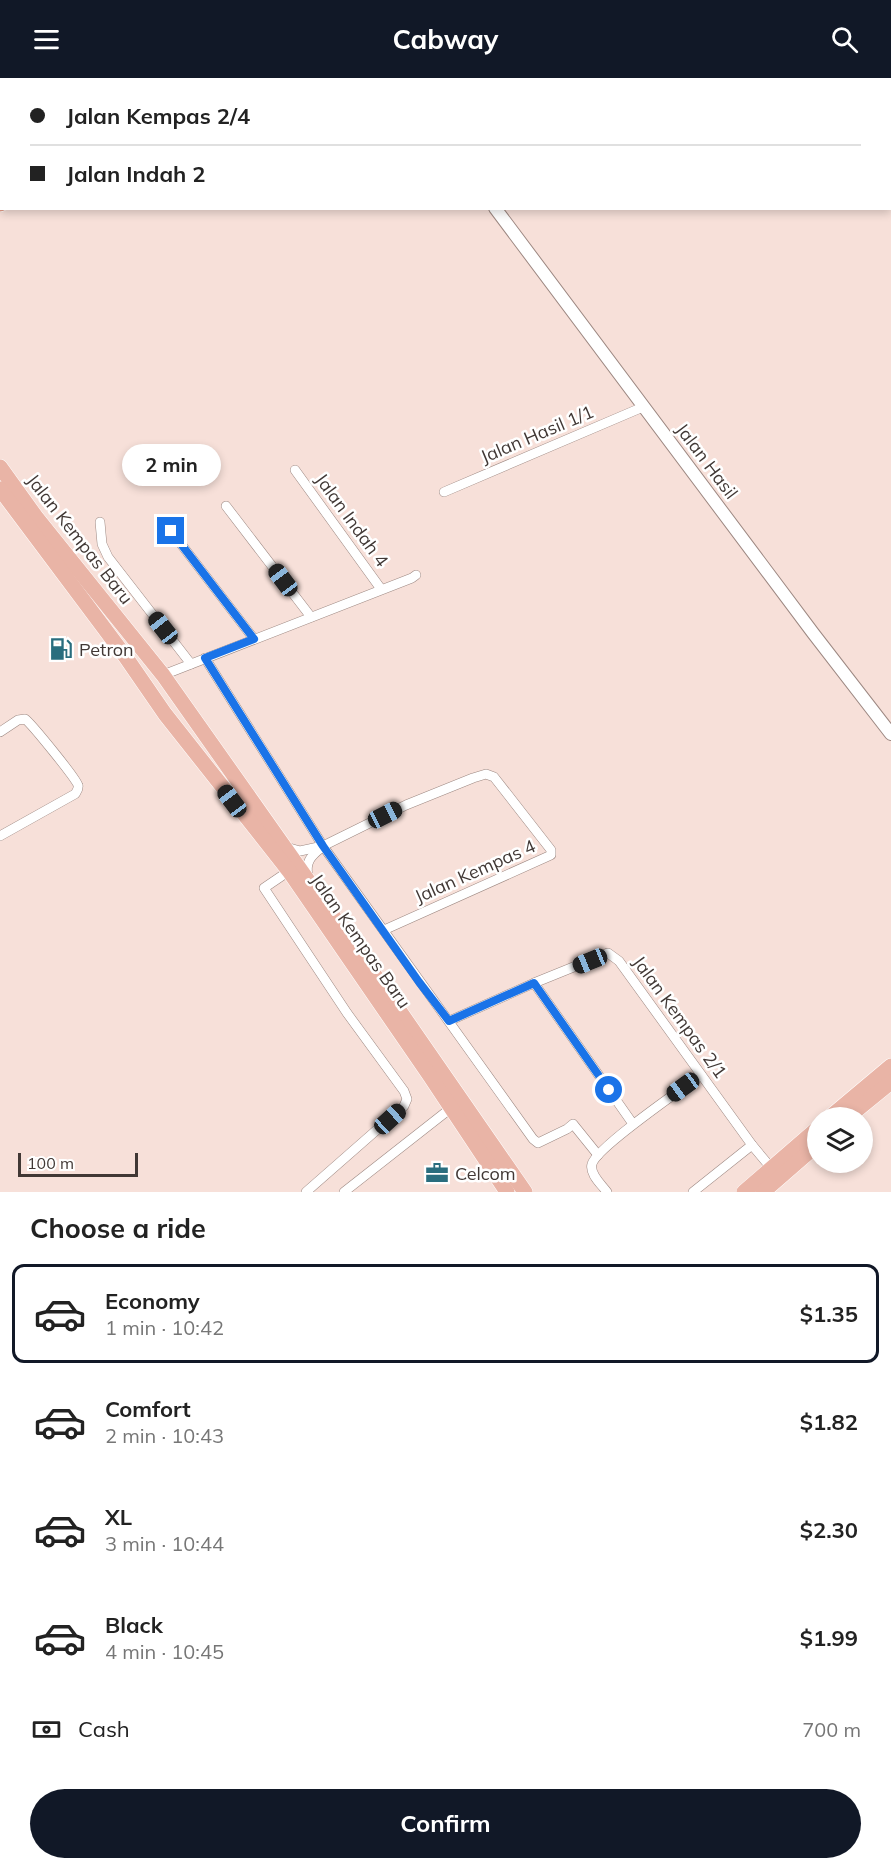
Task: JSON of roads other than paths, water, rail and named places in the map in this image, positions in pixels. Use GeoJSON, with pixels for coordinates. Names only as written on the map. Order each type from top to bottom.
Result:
{"type":"FeatureCollection","features":[{"type":"Feature","properties":{"kind":"main road","name":"Jalan Kempas Baru"},"geometry":{"type":"LineString","coordinates":[[0,467],[36,517],[163,675],[286,847],[459,1107],[462,1123],[507,1192]]}},
{"type":"Feature","properties":{"kind":"main road","name":"Jalan Kempas Baru"},"geometry":{"type":"LineString","coordinates":[[0,489],[232,801],[289,871],[459,1107],[525,1192]]}},
{"type":"Feature","properties":{"kind":"main road"},"geometry":{"type":"LineString","coordinates":[[163,675],[159,684],[161,696],[183,729],[191,746]]}},
{"type":"Feature","properties":{"kind":"main road"},"geometry":{"type":"LineString","coordinates":[[842,1107],[891,1066]]}},
{"type":"Feature","properties":{"kind":"main road"},"geometry":{"type":"LineString","coordinates":[[860,1107],[891,1082]]}},
{"type":"Feature","properties":{"kind":"main road"},"geometry":{"type":"LineString","coordinates":[[459,1107],[519,1168],[535,1192]]}},
{"type":"Feature","properties":{"kind":"main road"},"geometry":{"type":"LineString","coordinates":[[462,1123],[464,1137],[470,1151],[495,1192]]}},
{"type":"Feature","properties":{"kind":"main road"},"geometry":{"type":"LineString","coordinates":[[744,1192],[807,1138]]}},
{"type":"Feature","properties":{"kind":"main road"},"geometry":{"type":"LineString","coordinates":[[763,1192],[807,1154]]}},
{"type":"Feature","properties":{"kind":"street","name":"Jalan Hasil"},"geometry":{"type":"LineString","coordinates":[[496,210],[819,642],[891,734]]}},
{"type":"Feature","properties":{"kind":"street","name":"Jalan Hasil 1/1"},"geometry":{"type":"LineString","coordinates":[[444,492],[643,406]]}},
{"type":"Feature","properties":{"kind":"street","name":"Jalan Indah 4"},"geometry":{"type":"LineString","coordinates":[[295,470],[381,589]]}},
{"type":"Feature","properties":{"kind":"street"},"geometry":{"type":"LineString","coordinates":[[226,507],[311,617]]}},
{"type":"Feature","properties":{"kind":"street"},"geometry":{"type":"LineString","coordinates":[[100,522],[102,544],[108,557],[188,665]]}},
{"type":"Feature","properties":{"kind":"street"},"geometry":{"type":"LineString","coordinates":[[171,531],[254,639]]}},
{"type":"Feature","properties":{"kind":"street"},"geometry":{"type":"LineString","coordinates":[[163,675],[416,575]]}},
{"type":"Feature","properties":{"kind":"street"},"geometry":{"type":"LineString","coordinates":[[205,658],[323,846],[533,1139],[538,1143],[544,1141],[573,1124],[598,1155]]}},
{"type":"Feature","properties":{"kind":"street"},"geometry":{"type":"LineString","coordinates":[[176,694],[177,679],[188,665]]}},
{"type":"Feature","properties":{"kind":"street"},"geometry":{"type":"LineString","coordinates":[[0,732],[18,720],[25,719],[31,723],[78,783],[75,794],[0,836]]}},
{"type":"Feature","properties":{"kind":"street","name":"Jalan Kempas 4"},"geometry":{"type":"LineString","coordinates":[[323,846],[406,805],[486,774],[494,777],[551,850],[548,858],[384,930]]}},
{"type":"Feature","properties":{"kind":"street"},"geometry":{"type":"LineString","coordinates":[[286,847],[300,851],[323,846]]}},
{"type":"Feature","properties":{"kind":"street"},"geometry":{"type":"LineString","coordinates":[[309,882],[308,861],[323,846]]}},
{"type":"Feature","properties":{"kind":"street"},"geometry":{"type":"LineString","coordinates":[[289,871],[264,888],[347,1012],[390,1070],[407,1099],[404,1106],[306,1192]]}},
{"type":"Feature","properties":{"kind":"street","name":"Jalan Kempas 2/1"},"geometry":{"type":"LineString","coordinates":[[449,1021],[609,953],[619,961],[752,1145],[772,1169]]}},
{"type":"Feature","properties":{"kind":"street"},"geometry":{"type":"LineString","coordinates":[[534,983],[633,1124]]}},
{"type":"Feature","properties":{"kind":"street"},"geometry":{"type":"LineString","coordinates":[[608,1192],[592,1173],[592,1164],[598,1155],[633,1124],[701,1075]]}},
{"type":"Feature","properties":{"kind":"street"},"geometry":{"type":"LineString","coordinates":[[344,1192],[459,1107]]}},
{"type":"Feature","properties":{"kind":"street"},"geometry":{"type":"LineString","coordinates":[[693,1192],[752,1145]]}},
{"type":"Feature","properties":{"kind":"street"},"geometry":{"type":"LineString","coordinates":[[772,1169],[790,1170]]}},
{"type":"Feature","properties":{"kind":"place","name":"Petron"},"geometry":{"type":"Point","coordinates":[61,649]}},
{"type":"Feature","properties":{"kind":"place","name":"Celcom"},"geometry":{"type":"Point","coordinates":[437,1173]}}]}
